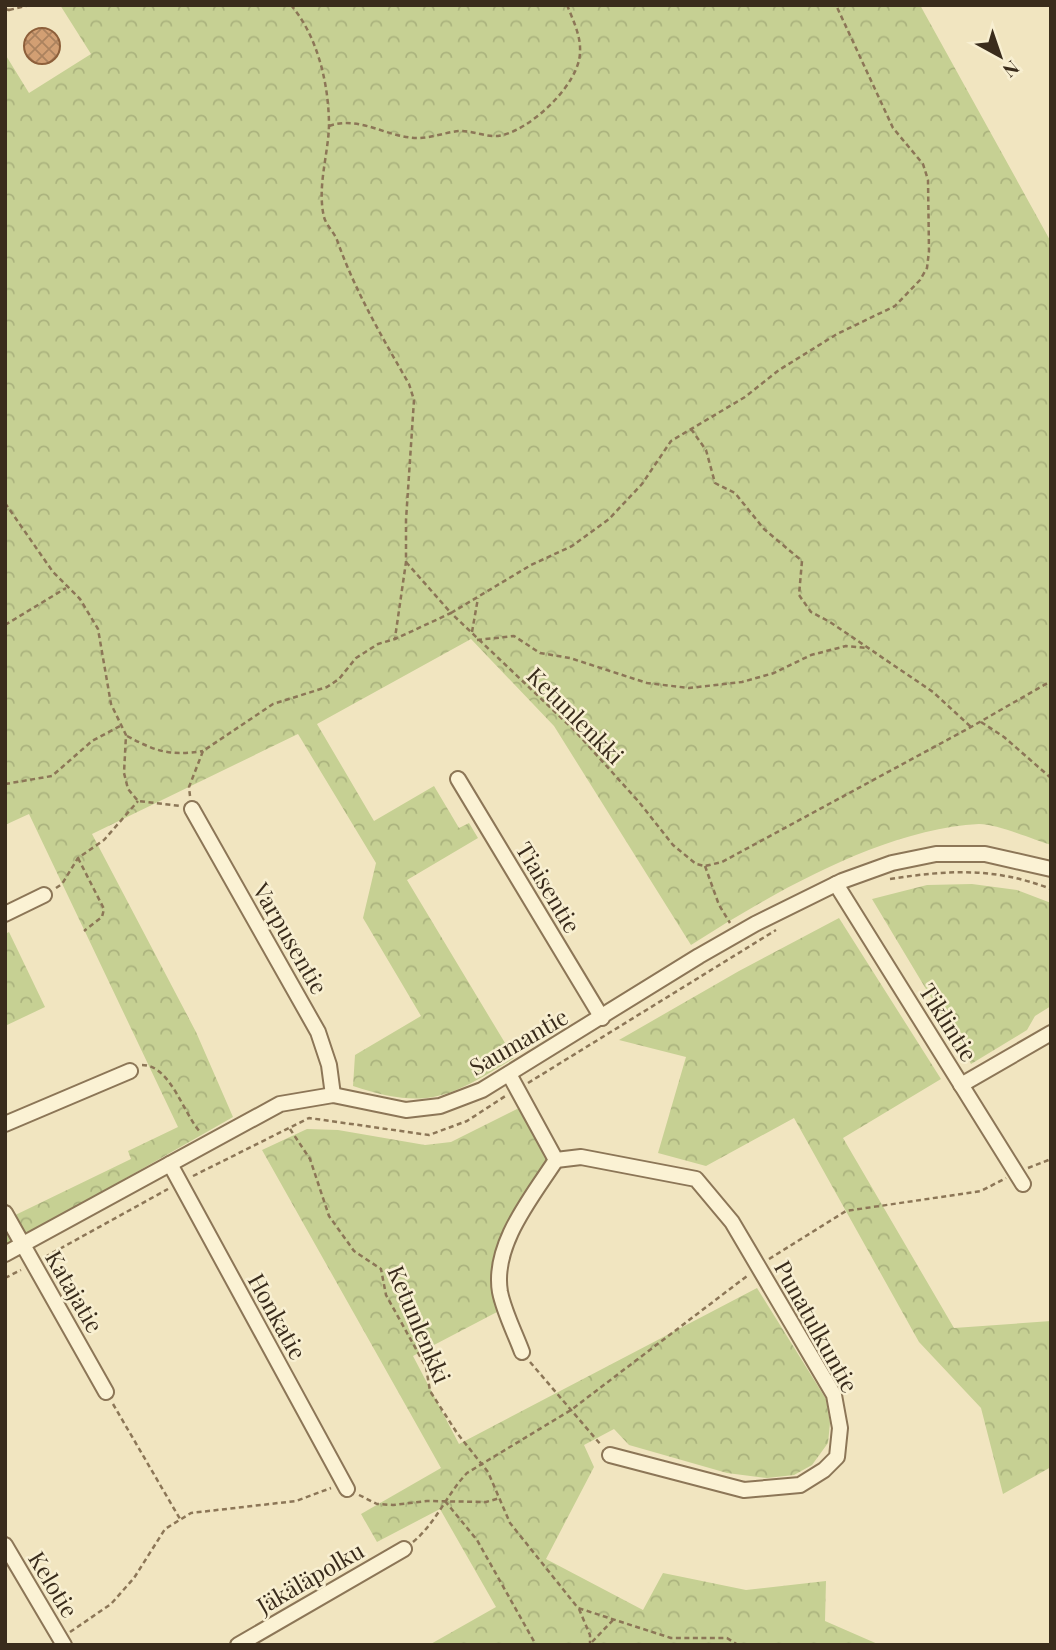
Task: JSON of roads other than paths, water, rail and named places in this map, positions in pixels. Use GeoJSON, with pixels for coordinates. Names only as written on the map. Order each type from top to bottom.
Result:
{"type":"FeatureCollection","features":[{"type":"Feature","properties":{"kind":"street","name":"Tiaisentie"},"geometry":{"type":"LineString","coordinates":[[457,779],[602,1018]]}},
{"type":"Feature","properties":{"kind":"street","name":"Varpusentie"},"geometry":{"type":"LineString","coordinates":[[192,809],[318,1032],[329,1065],[332,1095]]}},
{"type":"Feature","properties":{"kind":"street","name":"Saumantie"},"geometry":{"type":"LineString","coordinates":[[5,1254],[280,1104],[332,1095],[406,1110],[440,1106],[482,1090],[736,934],[836,884],[892,863],[936,854],[985,854],[1051,869]]}},
{"type":"Feature","properties":{"kind":"street","name":"Tiklintie"},"geometry":{"type":"LineString","coordinates":[[836,884],[1020,1179]]}},
{"type":"Feature","properties":{"kind":"street"},"geometry":{"type":"LineString","coordinates":[[5,915],[44,895]]}},
{"type":"Feature","properties":{"kind":"street"},"geometry":{"type":"LineString","coordinates":[[961,1085],[1051,1033]]}},
{"type":"Feature","properties":{"kind":"street"},"geometry":{"type":"LineString","coordinates":[[5,1124],[130,1071]]}},
{"type":"Feature","properties":{"kind":"street"},"geometry":{"type":"LineString","coordinates":[[509,1074],[556,1160],[521,1215],[501,1259],[500,1291],[522,1352]]}},
{"type":"Feature","properties":{"kind":"street","name":"Punatulkuntie"},"geometry":{"type":"LineString","coordinates":[[556,1160],[581,1157],[696,1179],[724,1210],[834,1395],[841,1428],[836,1457],[824,1470],[800,1485],[744,1490],[610,1455]]}},
{"type":"Feature","properties":{"kind":"street","name":"Honkatie"},"geometry":{"type":"LineString","coordinates":[[170,1164],[345,1485]]}},
{"type":"Feature","properties":{"kind":"street","name":"Katajatie"},"geometry":{"type":"LineString","coordinates":[[5,1213],[106,1392]]}},
{"type":"Feature","properties":{"kind":"street","name":"Kelotie"},"geometry":{"type":"LineString","coordinates":[[5,1545],[62,1642]]}},
{"type":"Feature","properties":{"kind":"street","name":"Jäkäläpolku"},"geometry":{"type":"LineString","coordinates":[[238,1645],[404,1549]]}}]}
